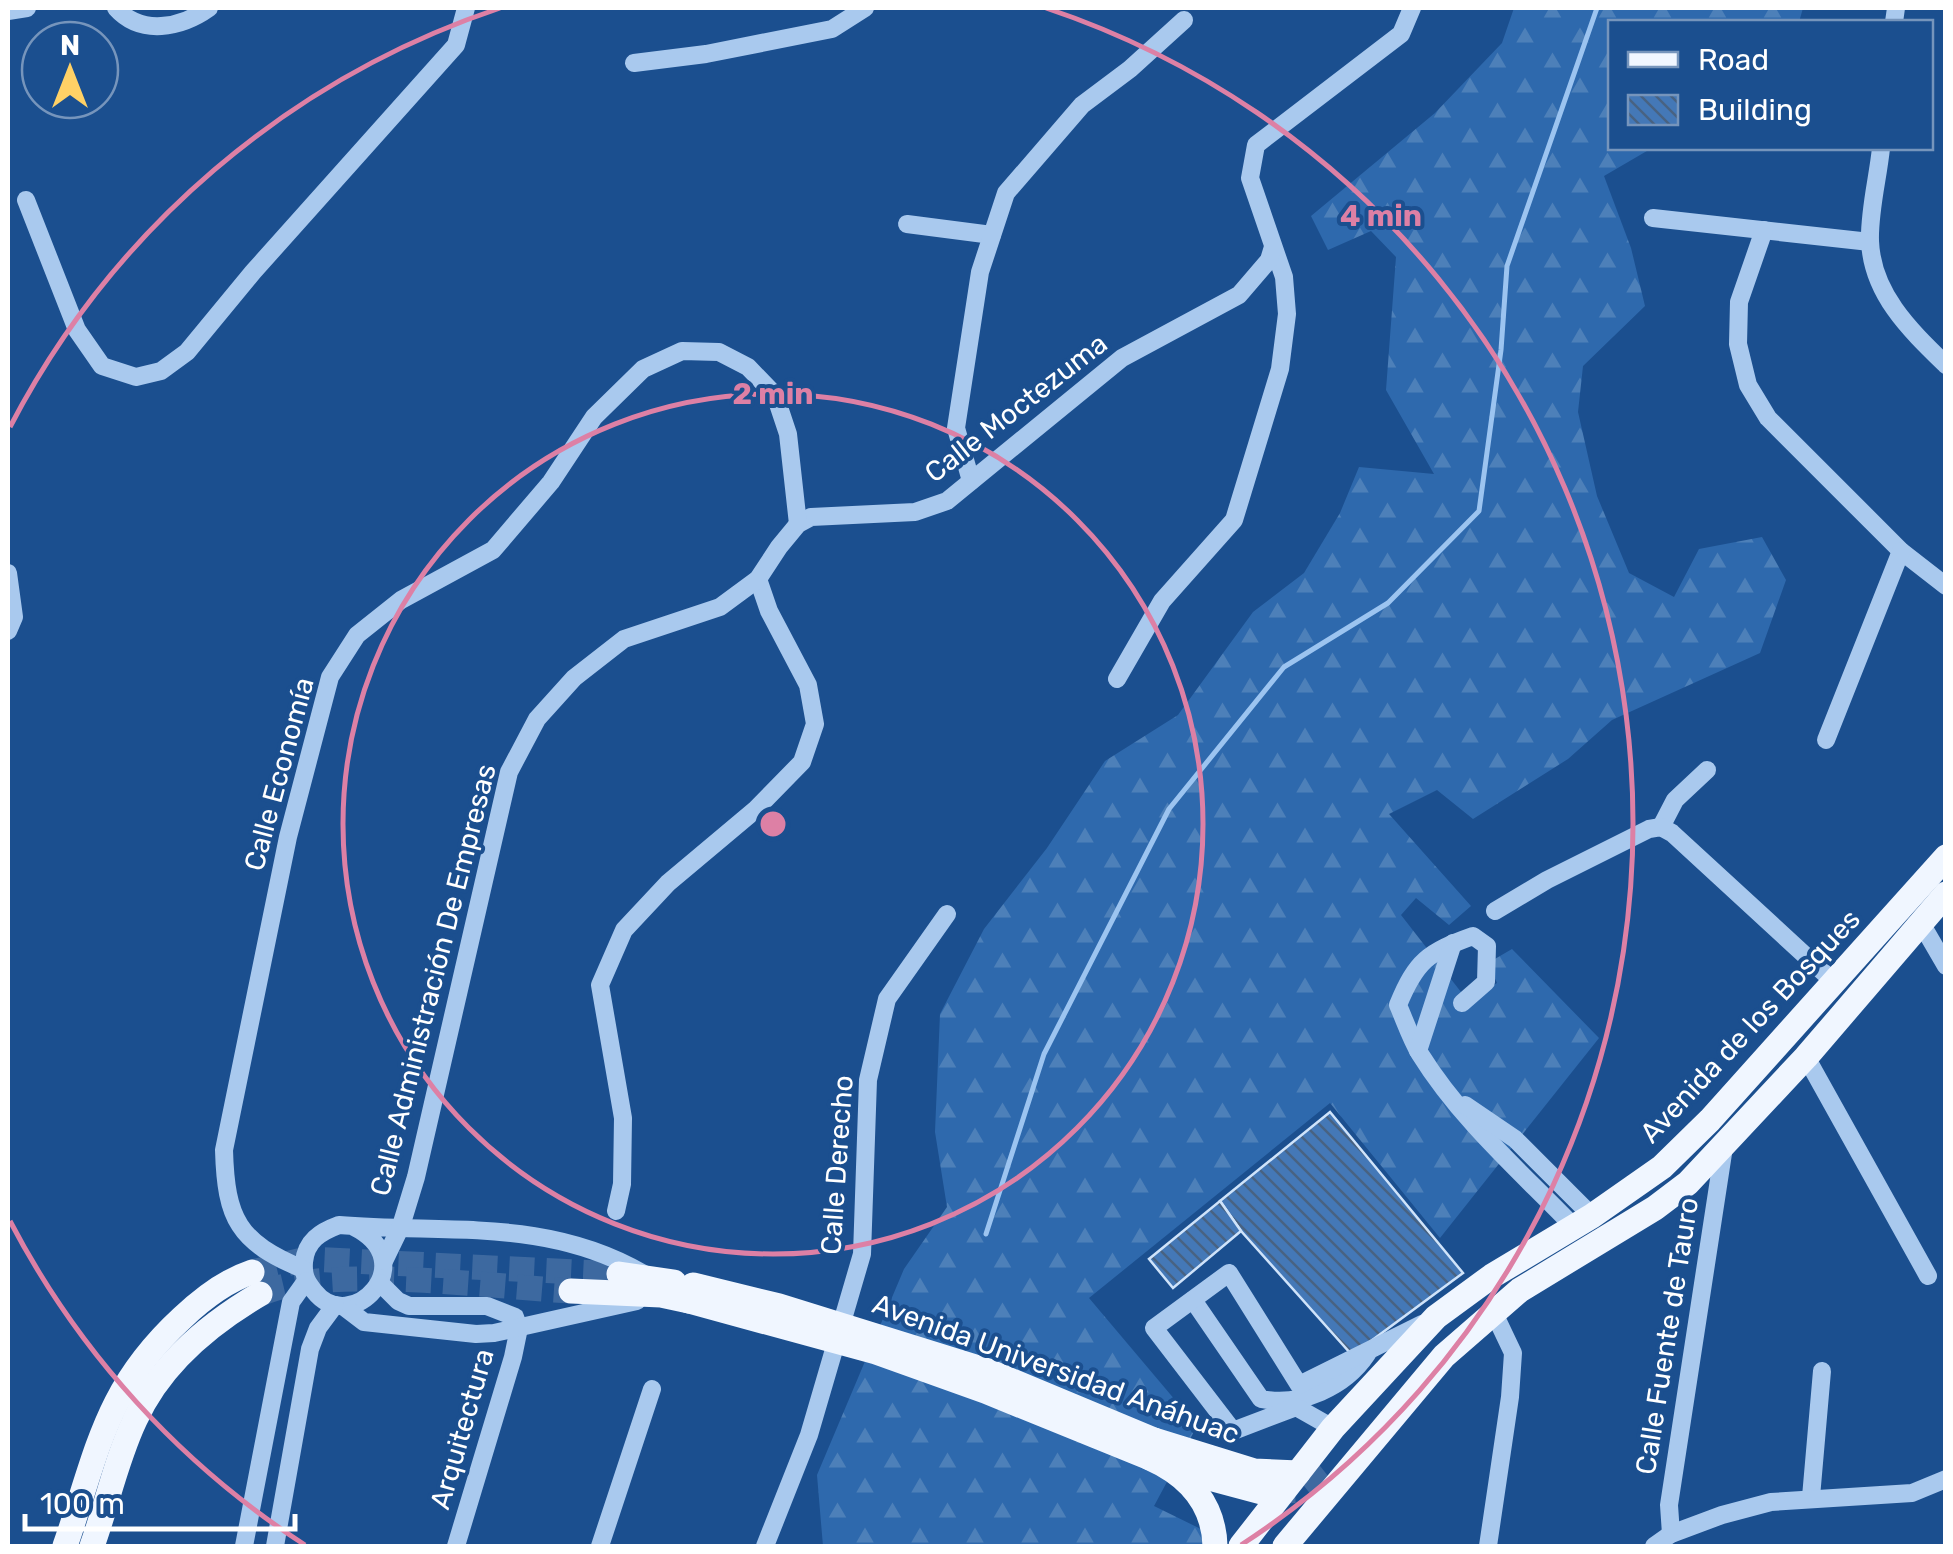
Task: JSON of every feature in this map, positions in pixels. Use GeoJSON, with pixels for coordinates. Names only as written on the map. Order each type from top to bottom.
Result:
{"type":"FeatureCollection","features":[{"type":"Feature","properties":{"kind":"main road","name":"Avenida de los Bosques"},"geometry":{"type":"LineString","coordinates":[[1241,1546],[1334,1428],[1436,1317],[1662,1166],[1710,1120],[1946,857]]}},
{"type":"Feature","properties":{"kind":"main road","name":"Avenida de los Bosques"},"geometry":{"type":"LineString","coordinates":[[1285,1546],[1429,1371],[1520,1290],[1655,1208],[1688,1183],[1806,1057],[1946,894]]}},
{"type":"Feature","properties":{"kind":"main road","name":"Avenida Universidad Anáhuac"},"geometry":{"type":"LineString","coordinates":[[620,1274],[656,1287],[780,1306],[988,1371],[1158,1455],[1196,1490],[1206,1506],[1213,1524],[1214,1546]]}},
{"type":"Feature","properties":{"kind":"main road"},"geometry":{"type":"LineString","coordinates":[[65,1546],[102,1434],[134,1370],[200,1300],[239,1276],[256,1283],[181,1354],[154,1386],[133,1423],[92,1546]]}},
{"type":"Feature","properties":{"kind":"main road","name":"Avenida Universidad Anáhuac"},"geometry":{"type":"LineString","coordinates":[[570,1291],[656,1287]]}},
{"type":"Feature","properties":{"kind":"main road"},"geometry":{"type":"LineString","coordinates":[[1329,1472],[1436,1338],[1476,1306],[1520,1290]]}},
{"type":"Feature","properties":{"kind":"main road"},"geometry":{"type":"LineString","coordinates":[[1158,1455],[1265,1493]]}},
{"type":"Feature","properties":{"kind":"main road","name":"Avenida Universidad Anáhuac"},"geometry":{"type":"LineString","coordinates":[[1158,1455],[1254,1471],[1298,1473]]}},
{"type":"Feature","properties":{"kind":"street"},"geometry":{"type":"LineString","coordinates":[[8,11],[27,8]]}},
{"type":"Feature","properties":{"kind":"street"},"geometry":{"type":"LineString","coordinates":[[116,8],[125,18],[143,26],[166,26],[209,8]]}},
{"type":"Feature","properties":{"kind":"street"},"geometry":{"type":"LineString","coordinates":[[26,200],[77,330],[102,366],[136,376],[161,370],[187,352],[456,45],[466,8]]}},
{"type":"Feature","properties":{"kind":"street"},"geometry":{"type":"LineString","coordinates":[[634,64],[832,29],[865,8]]}},
{"type":"Feature","properties":{"kind":"street"},"geometry":{"type":"LineString","coordinates":[[1117,679],[1162,602],[1234,520],[1280,369],[1287,314],[1284,277],[1250,178],[1256,145],[1401,34],[1412,8]]}},
{"type":"Feature","properties":{"kind":"street"},"geometry":{"type":"LineString","coordinates":[[972,481],[956,428],[980,272],[1006,192],[1082,105],[1130,70],[1184,20]]}},
{"type":"Feature","properties":{"kind":"street"},"geometry":{"type":"LineString","coordinates":[[1881,150],[1870,242],[1881,290],[1912,332],[1946,365]]}},
{"type":"Feature","properties":{"kind":"street"},"geometry":{"type":"LineString","coordinates":[[1653,218],[1870,242]]}},
{"type":"Feature","properties":{"kind":"street"},"geometry":{"type":"LineString","coordinates":[[906,224],[992,235]]}},
{"type":"Feature","properties":{"kind":"street"},"geometry":{"type":"LineString","coordinates":[[1764,230],[1740,302],[1738,344],[1748,385],[1768,418],[1901,552],[1946,586]]}},
{"type":"Feature","properties":{"kind":"street","name":"Calle Moctezuma"},"geometry":{"type":"LineString","coordinates":[[798,524],[811,517],[915,512],[948,501],[1122,358],[1239,295],[1269,260],[1273,247]]}},
{"type":"Feature","properties":{"kind":"street","name":"Calle Economía"},"geometry":{"type":"LineString","coordinates":[[305,1275],[269,1255],[246,1236],[231,1211],[224,1150],[288,837],[330,677],[356,634],[402,600],[494,550],[551,482],[594,417],[643,369],[682,350],[718,352],[748,367],[775,395],[788,434],[798,524]]}},
{"type":"Feature","properties":{"kind":"street","name":"Calle Administración De Empresas"},"geometry":{"type":"LineString","coordinates":[[384,1261],[401,1226],[416,1177],[509,772],[537,719],[574,678],[624,639],[720,607],[758,579],[798,524]]}},
{"type":"Feature","properties":{"kind":"street"},"geometry":{"type":"LineString","coordinates":[[1826,740],[1901,552]]}},
{"type":"Feature","properties":{"kind":"street"},"geometry":{"type":"LineString","coordinates":[[8,573],[14,617],[8,631]]}},
{"type":"Feature","properties":{"kind":"street"},"geometry":{"type":"LineString","coordinates":[[616,1211],[622,1184],[622,1118],[600,985],[624,930],[668,883],[756,810],[802,762],[815,724],[808,685],[769,611],[758,579]]}},
{"type":"Feature","properties":{"kind":"street"},"geometry":{"type":"LineString","coordinates":[[1661,827],[1674,800],[1707,770]]}},
{"type":"Feature","properties":{"kind":"street"},"geometry":{"type":"LineString","coordinates":[[1495,911],[1547,880],[1661,827],[1834,982]]}},
{"type":"Feature","properties":{"kind":"street","name":"Calle Derecho"},"geometry":{"type":"LineString","coordinates":[[765,1546],[808,1435],[862,1254],[868,1080],[887,999],[948,914]]}},
{"type":"Feature","properties":{"kind":"street"},"geometry":{"type":"LineString","coordinates":[[1921,924],[1946,966]]}},
{"type":"Feature","properties":{"kind":"street"},"geometry":{"type":"LineString","coordinates":[[1462,1004],[1486,982],[1487,946],[1474,936],[1418,964],[1398,1005],[1418,1051],[1444,1090],[1515,1139],[1583,1222]]}},
{"type":"Feature","properties":{"kind":"street"},"geometry":{"type":"LineString","coordinates":[[1418,1051],[1454,944]]}},
{"type":"Feature","properties":{"kind":"street"},"geometry":{"type":"LineString","coordinates":[[1806,1057],[1928,1276]]}},
{"type":"Feature","properties":{"kind":"street","name":"Calle Fuente de Tauro"},"geometry":{"type":"LineString","coordinates":[[1671,1534],[1670,1505],[1724,1147]]}},
{"type":"Feature","properties":{"kind":"street"},"geometry":{"type":"LineString","coordinates":[[244,1546],[291,1302],[305,1275],[305,1254],[312,1240],[324,1230],[339,1226],[401,1226],[474,1228],[546,1236],[623,1262],[656,1287]]}},
{"type":"Feature","properties":{"kind":"street"},"geometry":{"type":"LineString","coordinates":[[275,1546],[310,1349],[318,1328],[339,1305],[364,1300],[380,1283],[384,1261],[379,1246],[354,1227]]}},
{"type":"Feature","properties":{"kind":"street"},"geometry":{"type":"LineString","coordinates":[[1334,1428],[1298,1396],[1229,1273],[1154,1328],[1233,1430],[1298,1396],[1436,1317]]}},
{"type":"Feature","properties":{"kind":"street"},"geometry":{"type":"LineString","coordinates":[[305,1275],[318,1296],[364,1322],[476,1334],[518,1328],[656,1287]]}},
{"type":"Feature","properties":{"kind":"street"},"geometry":{"type":"LineString","coordinates":[[380,1283],[409,1306],[498,1307],[515,1317],[518,1328]]}},
{"type":"Feature","properties":{"kind":"street"},"geometry":{"type":"LineString","coordinates":[[1192,1300],[1260,1399],[1298,1396]]}},
{"type":"Feature","properties":{"kind":"street"},"geometry":{"type":"LineString","coordinates":[[1488,1546],[1513,1352],[1494,1313]]}},
{"type":"Feature","properties":{"kind":"street","name":"Arquitectura"},"geometry":{"type":"LineString","coordinates":[[456,1546],[513,1357],[518,1328]]}},
{"type":"Feature","properties":{"kind":"street"},"geometry":{"type":"LineString","coordinates":[[1810,1497],[1822,1371]]}},
{"type":"Feature","properties":{"kind":"street"},"geometry":{"type":"LineString","coordinates":[[600,1546],[652,1390]]}},
{"type":"Feature","properties":{"kind":"street"},"geometry":{"type":"LineString","coordinates":[[1654,1546],[1671,1534],[1755,1506],[1810,1497],[1877,1498],[1912,1493],[1946,1479]]}},
{"type":"Feature","properties":{"kind":"green space"},"geometry":{"type":"Polygon","coordinates":[[[1514,8],[1803,8],[1800,20],[1608,20],[1608,150],[1649,150],[1604,176],[1631,248],[1645,306],[1583,366],[1578,412],[1597,496],[1629,573],[1674,597],[1699,549],[1762,537],[1786,580],[1760,653],[1612,720],[1568,759],[1473,819],[1437,790],[1389,814],[1471,906],[1449,925],[1416,898],[1401,915],[1468,1001],[1497,983],[1488,963],[1512,949],[1599,1038],[1440,1238],[1330,1103],[1089,1298],[1197,1426],[1154,1506],[1209,1533],[1205,1546],[823,1546],[817,1475],[904,1269],[947,1207],[935,1132],[940,1014],[984,929],[1047,848],[1105,761],[1178,715],[1253,612],[1304,573],[1340,513],[1359,467],[1434,474],[1386,390],[1396,257],[1371,231],[1328,250],[1311,216],[1435,113],[1502,43],[1514,8]]]}},
{"type":"Feature","properties":{"kind":"building"},"geometry":{"type":"Polygon","coordinates":[[[1330,1112],[1463,1273],[1352,1355],[1241,1231],[1220,1201],[1330,1112]]]}},
{"type":"Feature","properties":{"kind":"building"},"geometry":{"type":"Polygon","coordinates":[[[1220,1201],[1241,1231],[1173,1288],[1149,1259],[1220,1201]]]}},
{"type":"Feature","properties":{"kind":"waterway"},"geometry":{"type":"LineString","coordinates":[[986,1234],[1044,1054],[1169,809],[1284,667],[1388,603],[1479,511],[1501,350],[1507,266],[1597,8]]}},
{"type":"Feature","properties":{"kind":"tunnel"},"geometry":{"type":"LineString","coordinates":[[252,1272],[307,1259],[619,1274]]}},
{"type":"Feature","properties":{"kind":"tunnel"},"geometry":{"type":"LineString","coordinates":[[260,1294],[289,1285],[367,1279],[571,1291]]}},
{"type":"Feature","properties":{"kind":"tunnel"},"geometry":{"type":"LineString","coordinates":[[1270,1492],[1306,1490],[1329,1472]]}}]}
